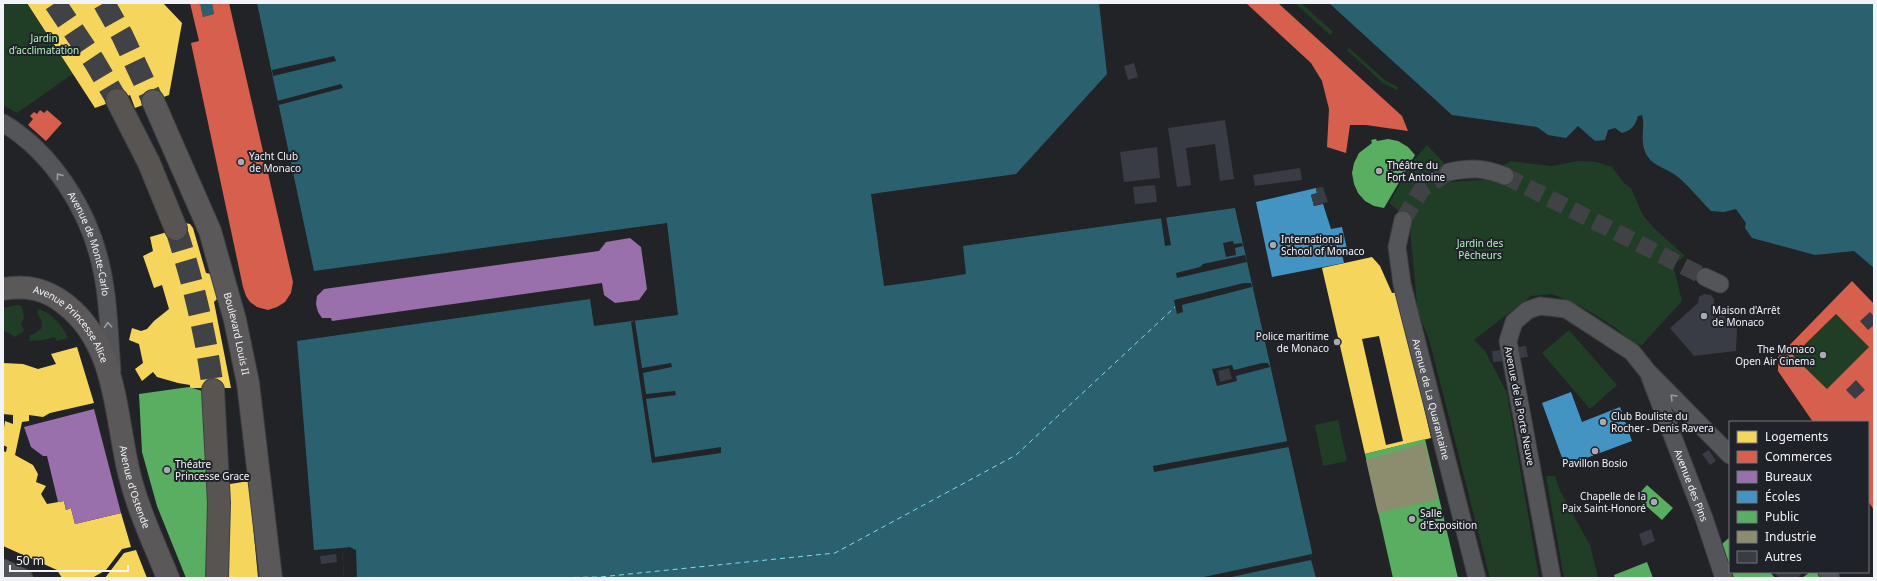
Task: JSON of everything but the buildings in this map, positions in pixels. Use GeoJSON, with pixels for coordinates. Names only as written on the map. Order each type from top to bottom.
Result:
{"type":"FeatureCollection","features":[{"type":"Feature","properties":{"kind":"main road"},"geometry":{"type":"LineString","coordinates":[[117,100],[149,163],[176,229]]}},
{"type":"Feature","properties":{"kind":"main road","name":"Boulevard Louis II"},"geometry":{"type":"LineString","coordinates":[[153,101],[210,231],[235,320],[248,383],[271,578]]}},
{"type":"Feature","properties":{"kind":"main road","name":"Avenue Princesse Alice"},"geometry":{"type":"LineString","coordinates":[[3,289],[29,287],[42,290],[54,296],[72,310],[104,345],[114,392]]}},
{"type":"Feature","properties":{"kind":"main road"},"geometry":{"type":"LineString","coordinates":[[213,390],[220,503],[217,578]]}},
{"type":"Feature","properties":{"kind":"main road","name":"Avenue d'Ostende"},"geometry":{"type":"LineString","coordinates":[[114,392],[129,471],[138,505],[168,578]]}},
{"type":"Feature","properties":{"kind":"street","name":"Avenue de Monte-Carlo"},"geometry":{"type":"LineString","coordinates":[[3,123],[27,142],[54,170],[78,204],[88,223],[102,267],[104,345]]}},
{"type":"Feature","properties":{"kind":"street"},"geometry":{"type":"LineString","coordinates":[[1449,172],[1466,168],[1486,169],[1506,176]]}},
{"type":"Feature","properties":{"kind":"street","name":"Avenue de La Quarantaine"},"geometry":{"type":"LineString","coordinates":[[1403,220],[1397,247],[1402,284],[1477,578]]}},
{"type":"Feature","properties":{"kind":"street"},"geometry":{"type":"LineString","coordinates":[[1705,277],[1720,284]]}},
{"type":"Feature","properties":{"kind":"street","name":"Avenue de la Porte Neuve"},"geometry":{"type":"LineString","coordinates":[[1552,578],[1510,362],[1508,341],[1514,322],[1528,310],[1540,306],[1560,307],[1566,309],[1632,352],[1648,372]]}},
{"type":"Feature","properties":{"kind":"street"},"geometry":{"type":"LineString","coordinates":[[1648,372],[1729,454]]}},
{"type":"Feature","properties":{"kind":"street","name":"Avenue des Pins"},"geometry":{"type":"LineString","coordinates":[[1648,372],[1704,518],[1724,578]]}},
{"type":"Feature","properties":{"kind":"street"},"geometry":{"type":"LineString","coordinates":[[3,568],[24,578]]}},
{"type":"Feature","properties":{"kind":"green space","name":"Jardin d‘acclimatation"},"geometry":{"type":"Polygon","coordinates":[[[3,3],[134,3],[146,45],[71,75],[17,113],[3,105],[3,3]]]}},
{"type":"Feature","properties":{"kind":"green space"},"geometry":{"type":"Polygon","coordinates":[[[1295,3],[1301,3],[1333,32],[1330,35],[1295,3]]]}},
{"type":"Feature","properties":{"kind":"green space"},"geometry":{"type":"Polygon","coordinates":[[[1349,48],[1386,81],[1398,87],[1397,90],[1383,83],[1347,50],[1349,48]]]}},
{"type":"Feature","properties":{"kind":"green space","name":"Jardin des Pêcheurs"},"geometry":{"type":"Polygon","coordinates":[[[1427,145],[1443,162],[1450,182],[1497,179],[1502,166],[1511,161],[1551,166],[1579,161],[1596,162],[1612,167],[1624,183],[1631,188],[1643,215],[1654,228],[1685,256],[1673,265],[1682,301],[1642,345],[1631,342],[1616,328],[1594,314],[1574,303],[1552,294],[1531,296],[1474,340],[1485,351],[1507,393],[1539,578],[1490,578],[1429,339],[1418,314],[1409,219],[1389,203],[1414,160],[1427,145]]]}},
{"type":"Feature","properties":{"kind":"green space"},"geometry":{"type":"Polygon","coordinates":[[[16,305],[22,306],[24,318],[21,324],[24,329],[23,332],[15,337],[3,330],[3,308],[16,305]]]}},
{"type":"Feature","properties":{"kind":"green space"},"geometry":{"type":"Polygon","coordinates":[[[39,309],[49,314],[56,320],[68,338],[56,341],[55,337],[29,341],[30,335],[41,329],[42,322],[37,312],[39,309]]]}},
{"type":"Feature","properties":{"kind":"green space"},"geometry":{"type":"Polygon","coordinates":[[[1836,314],[1869,347],[1827,389],[1793,356],[1836,314]]]}},
{"type":"Feature","properties":{"kind":"green space"},"geometry":{"type":"Polygon","coordinates":[[[1569,330],[1617,385],[1590,409],[1542,353],[1569,330]]]}},
{"type":"Feature","properties":{"kind":"green space"},"geometry":{"type":"Polygon","coordinates":[[[1338,420],[1347,461],[1323,466],[1315,425],[1338,420]]]}},
{"type":"Feature","properties":{"kind":"green space"},"geometry":{"type":"Polygon","coordinates":[[[1546,476],[1555,476],[1560,491],[1590,545],[1598,578],[1564,578],[1546,476]]]}},
{"type":"Feature","properties":{"kind":"water"},"geometry":{"type":"Polygon","coordinates":[[[200,3],[212,3],[214,14],[203,17],[200,3]]]}},
{"type":"Feature","properties":{"kind":"water"},"geometry":{"type":"Polygon","coordinates":[[[257,3],[1099,3],[1107,74],[1016,174],[871,194],[884,286],[966,274],[963,246],[1235,208],[1312,552],[1311,560],[1316,578],[344,578],[342,548],[314,550],[297,341],[590,299],[594,326],[678,315],[667,223],[314,271],[257,3]]]}},
{"type":"Feature","properties":{"kind":"water"},"geometry":{"type":"Polygon","coordinates":[[[1329,3],[1874,3],[1874,268],[1854,251],[1815,255],[1752,238],[1745,228],[1746,223],[1736,209],[1724,212],[1711,211],[1678,177],[1654,163],[1648,157],[1643,146],[1642,115],[1638,116],[1631,129],[1622,133],[1615,128],[1608,130],[1605,140],[1595,141],[1578,126],[1566,138],[1548,135],[1537,127],[1452,115],[1329,3]]]}},
{"type":"Feature","properties":{"kind":"pier"},"geometry":{"type":"Polygon","coordinates":[[[334,56],[336,61],[273,76],[272,70],[334,56]]]}},
{"type":"Feature","properties":{"kind":"pier"},"geometry":{"type":"Polygon","coordinates":[[[341,84],[343,88],[279,105],[277,101],[341,84]]]}},
{"type":"Feature","properties":{"kind":"pier"},"geometry":{"type":"Polygon","coordinates":[[[1166,217],[1171,245],[1165,246],[1161,218],[1166,217]]]}},
{"type":"Feature","properties":{"kind":"pier"},"geometry":{"type":"Polygon","coordinates":[[[1233,241],[1234,244],[1242,243],[1243,246],[1235,248],[1236,255],[1226,257],[1223,243],[1233,241]]]}},
{"type":"Feature","properties":{"kind":"pier"},"geometry":{"type":"Polygon","coordinates":[[[1245,255],[1247,262],[1177,278],[1176,273],[1200,267],[1203,264],[1245,255]]]}},
{"type":"Feature","properties":{"kind":"pier"},"geometry":{"type":"Polygon","coordinates":[[[1244,283],[1251,283],[1252,287],[1182,305],[1183,312],[1177,314],[1174,300],[1244,283]]]}},
{"type":"Feature","properties":{"kind":"pier"},"geometry":{"type":"Polygon","coordinates":[[[635,321],[642,368],[671,363],[672,367],[643,373],[646,394],[675,391],[676,395],[646,399],[655,457],[721,447],[721,453],[652,463],[631,322],[635,321]]]}},
{"type":"Feature","properties":{"kind":"pier"},"geometry":{"type":"Polygon","coordinates":[[[1262,363],[1268,363],[1270,367],[1236,376],[1237,381],[1217,386],[1212,369],[1232,365],[1234,370],[1262,363]]]}},
{"type":"Feature","properties":{"kind":"pier"},"geometry":{"type":"Polygon","coordinates":[[[1288,441],[1289,447],[1154,472],[1153,466],[1288,441]]]}},
{"type":"Feature","properties":{"kind":"pier"},"geometry":{"type":"Polygon","coordinates":[[[350,547],[356,550],[357,578],[344,578],[342,548],[350,547]]]}},
{"type":"Feature","properties":{"kind":"pier"},"geometry":{"type":"Polygon","coordinates":[[[1312,554],[1311,560],[1227,578],[1199,578],[1312,554]]]}},
{"type":"Feature","properties":{"kind":"ferry route"},"geometry":{"type":"LineString","coordinates":[[538,578],[600,577],[835,553],[1016,455],[1175,307]]}},
{"type":"Feature","properties":{"kind":"tunnel"},"geometry":{"type":"LineString","coordinates":[[55,3],[94,61],[117,100]]}},
{"type":"Feature","properties":{"kind":"tunnel"},"geometry":{"type":"LineString","coordinates":[[104,3],[122,35],[153,101]]}},
{"type":"Feature","properties":{"kind":"tunnel"},"geometry":{"type":"LineString","coordinates":[[1403,220],[1422,189],[1449,172]]}},
{"type":"Feature","properties":{"kind":"tunnel"},"geometry":{"type":"LineString","coordinates":[[1505,176],[1705,277]]}},
{"type":"Feature","properties":{"kind":"tunnel"},"geometry":{"type":"LineString","coordinates":[[176,229],[198,308],[207,349],[213,390]]}},
{"type":"Feature","properties":{"kind":"place","name":"Yacht Club de Monaco"},"geometry":{"type":"Point","coordinates":[241,162]}},
{"type":"Feature","properties":{"kind":"place","name":"Théâtre du Fort Antoine"},"geometry":{"type":"Point","coordinates":[1379,171]}},
{"type":"Feature","properties":{"kind":"place","name":"International School of Monaco"},"geometry":{"type":"Point","coordinates":[1273,245]}},
{"type":"Feature","properties":{"kind":"place","name":"Maison d'Arrêt de Monaco"},"geometry":{"type":"Point","coordinates":[1704,316]}},
{"type":"Feature","properties":{"kind":"place","name":"Police maritime de Monaco"},"geometry":{"type":"Point","coordinates":[1337,342]}},
{"type":"Feature","properties":{"kind":"place","name":"The Monaco Open Air Cinema"},"geometry":{"type":"Point","coordinates":[1823,355]}},
{"type":"Feature","properties":{"kind":"place","name":"Club Bouliste du Rocher - Denis Ravera"},"geometry":{"type":"Point","coordinates":[1603,422]}},
{"type":"Feature","properties":{"kind":"place","name":"Pavillon Bosio"},"geometry":{"type":"Point","coordinates":[1595,451]}},
{"type":"Feature","properties":{"kind":"place","name":"Théatre Princesse Grace"},"geometry":{"type":"Point","coordinates":[167,470]}},
{"type":"Feature","properties":{"kind":"place","name":"Chapelle de la Paix Saint-Honoré"},"geometry":{"type":"Point","coordinates":[1654,502]}},
{"type":"Feature","properties":{"kind":"place","name":"Salle d'Exposition"},"geometry":{"type":"Point","coordinates":[1412,519]}}]}
